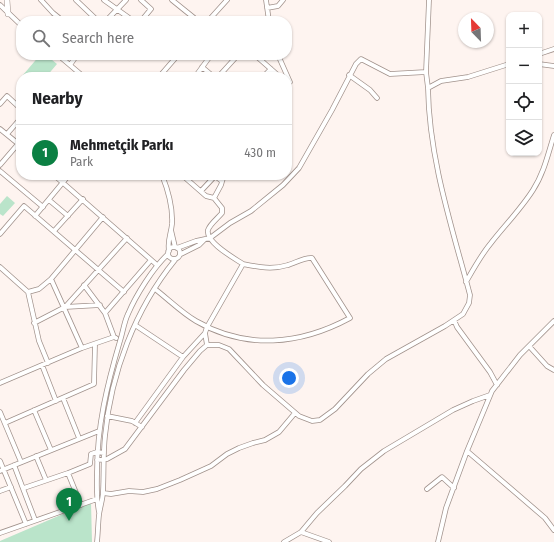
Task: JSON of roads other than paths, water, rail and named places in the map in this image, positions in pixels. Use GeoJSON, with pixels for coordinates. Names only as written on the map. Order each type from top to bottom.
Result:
{"type":"FeatureCollection","features":[{"type":"Feature","properties":{"kind":"street"},"geometry":{"type":"LineString","coordinates":[[6,0],[8,14]]}},
{"type":"Feature","properties":{"kind":"street"},"geometry":{"type":"LineString","coordinates":[[41,0],[57,16]]}},
{"type":"Feature","properties":{"kind":"street"},"geometry":{"type":"LineString","coordinates":[[76,0],[93,16]]}},
{"type":"Feature","properties":{"kind":"street"},"geometry":{"type":"LineString","coordinates":[[104,0],[126,16]]}},
{"type":"Feature","properties":{"kind":"street"},"geometry":{"type":"LineString","coordinates":[[111,16],[126,0]]}},
{"type":"Feature","properties":{"kind":"street"},"geometry":{"type":"LineString","coordinates":[[141,0],[151,9],[146,16]]}},
{"type":"Feature","properties":{"kind":"street"},"geometry":{"type":"LineString","coordinates":[[172,0],[192,16]]}},
{"type":"Feature","properties":{"kind":"street"},"geometry":{"type":"LineString","coordinates":[[213,16],[227,0]]}},
{"type":"Feature","properties":{"kind":"street"},"geometry":{"type":"LineString","coordinates":[[266,0],[268,16]]}},
{"type":"Feature","properties":{"kind":"street"},"geometry":{"type":"LineString","coordinates":[[267,8],[278,6],[283,0]]}},
{"type":"Feature","properties":{"kind":"street"},"geometry":{"type":"LineString","coordinates":[[97,460],[104,460],[125,449],[184,370],[207,345],[219,345],[229,349],[263,385],[298,416],[312,421],[323,418],[335,409],[368,374],[386,360],[463,314],[469,303],[470,295],[443,196],[432,134],[426,72],[429,0]]}},
{"type":"Feature","properties":{"kind":"street"},"geometry":{"type":"LineString","coordinates":[[0,5],[16,21]]}},
{"type":"Feature","properties":{"kind":"street"},"geometry":{"type":"LineString","coordinates":[[542,53],[554,49]]}},
{"type":"Feature","properties":{"kind":"street"},"geometry":{"type":"LineString","coordinates":[[292,175],[299,168],[349,75],[361,59],[390,74],[426,72]]}},
{"type":"Feature","properties":{"kind":"street"},"geometry":{"type":"LineString","coordinates":[[65,60],[79,72]]}},
{"type":"Feature","properties":{"kind":"street"},"geometry":{"type":"LineString","coordinates":[[70,64],[73,60]]}},
{"type":"Feature","properties":{"kind":"street"},"geometry":{"type":"LineString","coordinates":[[164,72],[174,60]]}},
{"type":"Feature","properties":{"kind":"street"},"geometry":{"type":"LineString","coordinates":[[198,72],[208,60]]}},
{"type":"Feature","properties":{"kind":"street"},"geometry":{"type":"LineString","coordinates":[[223,72],[234,60]]}},
{"type":"Feature","properties":{"kind":"street"},"geometry":{"type":"LineString","coordinates":[[261,60],[274,72]]}},
{"type":"Feature","properties":{"kind":"street"},"geometry":{"type":"LineString","coordinates":[[280,60],[286,72]]}},
{"type":"Feature","properties":{"kind":"street"},"geometry":{"type":"LineString","coordinates":[[542,64],[554,66]]}},
{"type":"Feature","properties":{"kind":"street"},"geometry":{"type":"LineString","coordinates":[[428,88],[441,81],[468,77],[506,65]]}},
{"type":"Feature","properties":{"kind":"street"},"geometry":{"type":"LineString","coordinates":[[202,67],[208,72]]}},
{"type":"Feature","properties":{"kind":"street"},"geometry":{"type":"LineString","coordinates":[[268,72],[271,69]]}},
{"type":"Feature","properties":{"kind":"street"},"geometry":{"type":"LineString","coordinates":[[349,75],[370,90],[377,98]]}},
{"type":"Feature","properties":{"kind":"street"},"geometry":{"type":"LineString","coordinates":[[0,104],[7,96],[16,104]]}},
{"type":"Feature","properties":{"kind":"street"},"geometry":{"type":"LineString","coordinates":[[7,134],[16,125]]}},
{"type":"Feature","properties":{"kind":"street"},"geometry":{"type":"LineString","coordinates":[[0,130],[16,142]]}},
{"type":"Feature","properties":{"kind":"street"},"geometry":{"type":"LineString","coordinates":[[466,282],[474,266],[487,248],[510,222],[534,190],[541,177],[554,135]]}},
{"type":"Feature","properties":{"kind":"street"},"geometry":{"type":"LineString","coordinates":[[0,165],[16,149]]}},
{"type":"Feature","properties":{"kind":"street"},"geometry":{"type":"LineString","coordinates":[[0,171],[43,207]]}},
{"type":"Feature","properties":{"kind":"street"},"geometry":{"type":"LineString","coordinates":[[60,180],[157,265]]}},
{"type":"Feature","properties":{"kind":"street"},"geometry":{"type":"LineString","coordinates":[[35,216],[65,180]]}},
{"type":"Feature","properties":{"kind":"street"},"geometry":{"type":"LineString","coordinates":[[164,180],[169,194],[171,210],[171,229],[168,252],[171,259],[175,260]]}},
{"type":"Feature","properties":{"kind":"street"},"geometry":{"type":"LineString","coordinates":[[155,289],[194,320],[207,327],[244,339],[257,341],[294,339],[314,334],[350,318],[312,258],[272,268],[258,267],[243,264],[223,251],[210,238],[208,228],[219,217],[223,210],[214,198],[206,196],[188,180]]}},
{"type":"Feature","properties":{"kind":"street"},"geometry":{"type":"LineString","coordinates":[[200,191],[211,180]]}},
{"type":"Feature","properties":{"kind":"street"},"geometry":{"type":"LineString","coordinates":[[99,514],[97,499],[97,452],[99,431],[108,382],[127,315],[157,265],[171,248],[210,238],[230,223],[252,210],[288,180]]}},
{"type":"Feature","properties":{"kind":"street"},"geometry":{"type":"LineString","coordinates":[[214,198],[222,181]]}},
{"type":"Feature","properties":{"kind":"street"},"geometry":{"type":"LineString","coordinates":[[54,231],[83,199]]}},
{"type":"Feature","properties":{"kind":"street"},"geometry":{"type":"LineString","coordinates":[[49,200],[68,216]]}},
{"type":"Feature","properties":{"kind":"street"},"geometry":{"type":"LineString","coordinates":[[0,234],[24,206],[124,292]]}},
{"type":"Feature","properties":{"kind":"street"},"geometry":{"type":"LineString","coordinates":[[28,292],[39,289],[52,279],[103,218]]}},
{"type":"Feature","properties":{"kind":"street"},"geometry":{"type":"LineString","coordinates":[[171,229],[176,247],[180,250],[181,254]]}},
{"type":"Feature","properties":{"kind":"street"},"geometry":{"type":"LineString","coordinates":[[34,323],[65,307],[127,238]]}},
{"type":"Feature","properties":{"kind":"street"},"geometry":{"type":"LineString","coordinates":[[97,542],[99,514],[103,493],[107,416],[117,371],[126,344],[164,274],[181,254],[199,245],[205,240]]}},
{"type":"Feature","properties":{"kind":"street"},"geometry":{"type":"LineString","coordinates":[[105,313],[151,260]]}},
{"type":"Feature","properties":{"kind":"street"},"geometry":{"type":"LineString","coordinates":[[135,423],[183,357],[204,333],[243,264]]}},
{"type":"Feature","properties":{"kind":"street"},"geometry":{"type":"LineString","coordinates":[[0,267],[28,292],[34,323],[48,363]]}},
{"type":"Feature","properties":{"kind":"street"},"geometry":{"type":"LineString","coordinates":[[52,279],[82,348]]}},
{"type":"Feature","properties":{"kind":"street"},"geometry":{"type":"LineString","coordinates":[[84,285],[105,313],[114,337],[120,340]]}},
{"type":"Feature","properties":{"kind":"street"},"geometry":{"type":"LineString","coordinates":[[65,307],[100,305]]}},
{"type":"Feature","properties":{"kind":"street"},"geometry":{"type":"LineString","coordinates":[[454,320],[460,332],[490,372],[497,385]]}},
{"type":"Feature","properties":{"kind":"street"},"geometry":{"type":"LineString","coordinates":[[438,542],[446,508],[490,395],[520,355],[554,321]]}},
{"type":"Feature","properties":{"kind":"street"},"geometry":{"type":"LineString","coordinates":[[135,325],[183,357]]}},
{"type":"Feature","properties":{"kind":"street"},"geometry":{"type":"LineString","coordinates":[[204,333],[207,345]]}},
{"type":"Feature","properties":{"kind":"street"},"geometry":{"type":"LineString","coordinates":[[0,383],[82,348],[114,337]]}},
{"type":"Feature","properties":{"kind":"street"},"geometry":{"type":"LineString","coordinates":[[5,423],[94,384],[95,344]]}},
{"type":"Feature","properties":{"kind":"street"},"geometry":{"type":"LineString","coordinates":[[529,346],[547,366],[554,370]]}},
{"type":"Feature","properties":{"kind":"street"},"geometry":{"type":"LineString","coordinates":[[42,365],[56,401]]}},
{"type":"Feature","properties":{"kind":"street"},"geometry":{"type":"LineString","coordinates":[[284,542],[301,532],[317,513],[360,469],[384,451],[453,410],[490,395]]}},
{"type":"Feature","properties":{"kind":"street"},"geometry":{"type":"LineString","coordinates":[[63,398],[79,438]]}},
{"type":"Feature","properties":{"kind":"street"},"geometry":{"type":"LineString","coordinates":[[34,410],[51,450]]}},
{"type":"Feature","properties":{"kind":"street"},"geometry":{"type":"LineString","coordinates":[[0,412],[22,462]]}},
{"type":"Feature","properties":{"kind":"street"},"geometry":{"type":"LineString","coordinates":[[103,493],[111,494],[129,491],[143,492],[157,489],[180,480],[211,466],[227,454],[239,448],[265,440],[282,429],[295,413]]}},
{"type":"Feature","properties":{"kind":"street"},"geometry":{"type":"LineString","coordinates":[[107,416],[135,423],[142,427]]}},
{"type":"Feature","properties":{"kind":"street"},"geometry":{"type":"LineString","coordinates":[[2,470],[99,431]]}},
{"type":"Feature","properties":{"kind":"street"},"geometry":{"type":"LineString","coordinates":[[467,451],[545,518],[554,530]]}},
{"type":"Feature","properties":{"kind":"street"},"geometry":{"type":"LineString","coordinates":[[24,488],[90,464],[91,454],[97,452],[104,453]]}},
{"type":"Feature","properties":{"kind":"street"},"geometry":{"type":"LineString","coordinates":[[36,456],[46,480]]}},
{"type":"Feature","properties":{"kind":"street"},"geometry":{"type":"LineString","coordinates":[[0,461],[2,470],[11,487],[26,524]]}},
{"type":"Feature","properties":{"kind":"street"},"geometry":{"type":"LineString","coordinates":[[14,465],[35,520]]}},
{"type":"Feature","properties":{"kind":"street"},"geometry":{"type":"LineString","coordinates":[[68,473],[81,504]]}},
{"type":"Feature","properties":{"kind":"street"},"geometry":{"type":"LineString","coordinates":[[428,489],[442,477],[454,488]]}},
{"type":"Feature","properties":{"kind":"street"},"geometry":{"type":"LineString","coordinates":[[0,491],[11,487]]}},
{"type":"Feature","properties":{"kind":"street"},"geometry":{"type":"LineString","coordinates":[[0,533],[97,499]]}},
{"type":"Feature","properties":{"kind":"street"},"geometry":{"type":"LineString","coordinates":[[301,532],[329,542]]}},
{"type":"Feature","properties":{"kind":"place","name":"Mehmetçik Parkı"},"geometry":{"type":"Point","coordinates":[69,521]}}]}
